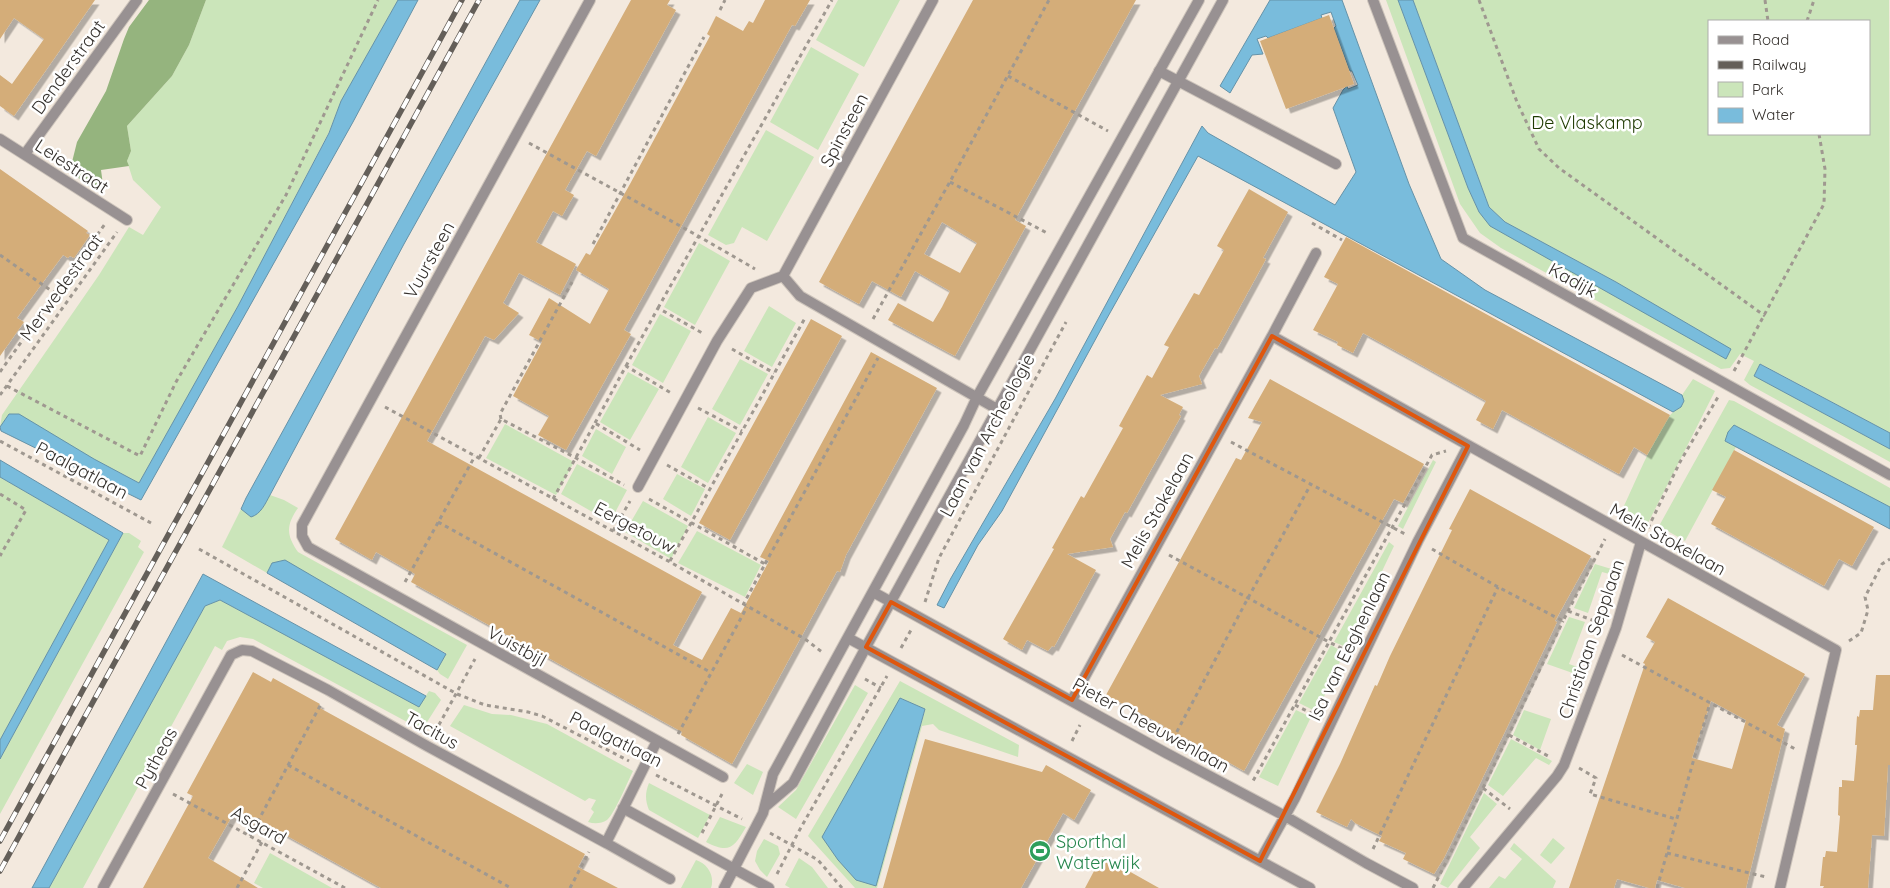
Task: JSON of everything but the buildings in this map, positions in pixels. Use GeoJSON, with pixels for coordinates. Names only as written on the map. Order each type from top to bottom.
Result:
{"type":"FeatureCollection","features":[{"type":"Feature","properties":{"kind":"street","name":"Denderstraat"},"geometry":{"type":"LineString","coordinates":[[26,154],[137,0]]}},
{"type":"Feature","properties":{"kind":"street","name":"Vuursteen"},"geometry":{"type":"LineString","coordinates":[[302,536],[302,525],[590,0]]}},
{"type":"Feature","properties":{"kind":"street","name":"Spinsteen"},"geometry":{"type":"LineString","coordinates":[[778,278],[933,0]]}},
{"type":"Feature","properties":{"kind":"street","name":"Laan van Archeologie"},"geometry":{"type":"LineString","coordinates":[[724,888],[766,806],[773,774],[964,425],[977,397],[1198,0]]}},
{"type":"Feature","properties":{"kind":"street","name":"Laan van Archeologie"},"geometry":{"type":"LineString","coordinates":[[766,806],[793,783],[1223,0]]}},
{"type":"Feature","properties":{"kind":"street","name":"Kadijk"},"geometry":{"type":"LineString","coordinates":[[1372,0],[1463,238],[1890,475]]}},
{"type":"Feature","properties":{"kind":"street"},"geometry":{"type":"LineString","coordinates":[[1159,71],[1336,164]]}},
{"type":"Feature","properties":{"kind":"street","name":"Leiestraat"},"geometry":{"type":"LineString","coordinates":[[0,139],[127,220]]}},
{"type":"Feature","properties":{"kind":"street","name":"Melis Stokelaan"},"geometry":{"type":"LineString","coordinates":[[1072,700],[1316,254]]}},
{"type":"Feature","properties":{"kind":"street"},"geometry":{"type":"LineString","coordinates":[[638,487],[717,341],[751,288],[778,278],[800,296],[997,409]]}},
{"type":"Feature","properties":{"kind":"street","name":"Melis Stokelaan"},"geometry":{"type":"LineString","coordinates":[[1272,336],[1836,650]]}},
{"type":"Feature","properties":{"kind":"street","name":"Isa van Eeghenlaan"},"geometry":{"type":"LineString","coordinates":[[1260,861],[1296,798],[1418,541],[1468,446]]}},
{"type":"Feature","properties":{"kind":"street","name":"Vuistbijl"},"geometry":{"type":"LineString","coordinates":[[302,536],[308,548],[723,777]]}},
{"type":"Feature","properties":{"kind":"street","name":"Christiaan Sepplaan"},"geometry":{"type":"LineString","coordinates":[[1462,888],[1557,776],[1565,763],[1616,628],[1641,542]]}},
{"type":"Feature","properties":{"kind":"street","name":"Pieter Cheeuwenlaan"},"geometry":{"type":"LineString","coordinates":[[873,592],[1285,816],[1413,888]]}},
{"type":"Feature","properties":{"kind":"street"},"geometry":{"type":"LineString","coordinates":[[848,638],[1310,888]]}},
{"type":"Feature","properties":{"kind":"street","name":"Tacitus"},"geometry":{"type":"LineString","coordinates":[[242,650],[252,651],[328,690],[670,879]]}},
{"type":"Feature","properties":{"kind":"street","name":"Pytheas"},"geometry":{"type":"LineString","coordinates":[[103,888],[231,655],[242,650]]}},
{"type":"Feature","properties":{"kind":"street"},"geometry":{"type":"LineString","coordinates":[[1781,884],[1836,650]]}},
{"type":"Feature","properties":{"kind":"street"},"geometry":{"type":"LineString","coordinates":[[601,840],[624,808],[657,742]]}},
{"type":"Feature","properties":{"kind":"street"},"geometry":{"type":"LineString","coordinates":[[624,808],[734,869],[772,884]]}},
{"type":"Feature","properties":{"kind":"path"},"geometry":{"type":"LineString","coordinates":[[7,386],[140,456],[176,382],[286,195],[378,0]]}},
{"type":"Feature","properties":{"kind":"path"},"geometry":{"type":"LineString","coordinates":[[720,10],[725,0]]}},
{"type":"Feature","properties":{"kind":"path"},"geometry":{"type":"LineString","coordinates":[[553,499],[658,308],[832,0]]}},
{"type":"Feature","properties":{"kind":"path"},"geometry":{"type":"LineString","coordinates":[[865,333],[1049,0]]}},
{"type":"Feature","properties":{"kind":"path"},"geometry":{"type":"LineString","coordinates":[[1478,0],[1517,102],[1539,149],[1559,168],[1765,316]]}},
{"type":"Feature","properties":{"kind":"path"},"geometry":{"type":"LineString","coordinates":[[1765,0],[1768,20]]}},
{"type":"Feature","properties":{"kind":"path"},"geometry":{"type":"LineString","coordinates":[[1808,20],[1814,0]]}},
{"type":"Feature","properties":{"kind":"path"},"geometry":{"type":"LineString","coordinates":[[593,244],[704,38]]}},
{"type":"Feature","properties":{"kind":"path"},"geometry":{"type":"LineString","coordinates":[[1008,76],[1121,138]]}},
{"type":"Feature","properties":{"kind":"path"},"geometry":{"type":"LineString","coordinates":[[516,135],[619,193],[778,278]]}},
{"type":"Feature","properties":{"kind":"path","name":"Christiaan Sepplaan"},"geometry":{"type":"LineString","coordinates":[[1641,542],[1680,462],[1742,359],[1824,204],[1824,169],[1819,135]]}},
{"type":"Feature","properties":{"kind":"path"},"geometry":{"type":"LineString","coordinates":[[950,182],[1064,242]]}},
{"type":"Feature","properties":{"kind":"path","name":"Merwedestraat"},"geometry":{"type":"LineString","coordinates":[[0,371],[113,212]]}},
{"type":"Feature","properties":{"kind":"path","name":"Merwedestraat"},"geometry":{"type":"LineString","coordinates":[[0,395],[127,220]]}},
{"type":"Feature","properties":{"kind":"path"},"geometry":{"type":"LineString","coordinates":[[1312,223],[1342,240]]}},
{"type":"Feature","properties":{"kind":"path"},"geometry":{"type":"LineString","coordinates":[[0,255],[56,294]]}},
{"type":"Feature","properties":{"kind":"path"},"geometry":{"type":"LineString","coordinates":[[501,419],[500,414],[572,282]]}},
{"type":"Feature","properties":{"kind":"path"},"geometry":{"type":"LineString","coordinates":[[658,308],[774,373]]}},
{"type":"Feature","properties":{"kind":"path"},"geometry":{"type":"LineString","coordinates":[[670,562],[809,311]]}},
{"type":"Feature","properties":{"kind":"path","name":"Laan van Archeologie"},"geometry":{"type":"LineString","coordinates":[[772,884],[881,688],[924,606],[940,558],[1070,315]]}},
{"type":"Feature","properties":{"kind":"path"},"geometry":{"type":"LineString","coordinates":[[765,564],[885,344]]}},
{"type":"Feature","properties":{"kind":"path"},"geometry":{"type":"LineString","coordinates":[[626,366],[685,401],[742,431]]}},
{"type":"Feature","properties":{"kind":"path","name":"Eergetouw"},"geometry":{"type":"LineString","coordinates":[[371,399],[670,562],[805,639],[835,662]]}},
{"type":"Feature","properties":{"kind":"path"},"geometry":{"type":"LineString","coordinates":[[595,422],[653,458],[710,488]]}},
{"type":"Feature","properties":{"kind":"path"},"geometry":{"type":"LineString","coordinates":[[1218,434],[1418,541],[1498,587],[1564,620]]}},
{"type":"Feature","properties":{"kind":"path","name":"Paalgatlaan"},"geometry":{"type":"LineString","coordinates":[[0,442],[150,523]]}},
{"type":"Feature","properties":{"kind":"path"},"geometry":{"type":"LineString","coordinates":[[1246,795],[1432,455],[1468,446]]}},
{"type":"Feature","properties":{"kind":"path"},"geometry":{"type":"LineString","coordinates":[[397,597],[475,456]]}},
{"type":"Feature","properties":{"kind":"path"},"geometry":{"type":"LineString","coordinates":[[1166,753],[1248,598],[1312,484]]}},
{"type":"Feature","properties":{"kind":"path"},"geometry":{"type":"LineString","coordinates":[[613,531],[638,487]]}},
{"type":"Feature","properties":{"kind":"path"},"geometry":{"type":"LineString","coordinates":[[0,494],[26,510],[0,556]]}},
{"type":"Feature","properties":{"kind":"path"},"geometry":{"type":"LineString","coordinates":[[438,522],[710,672]]}},
{"type":"Feature","properties":{"kind":"path"},"geometry":{"type":"LineString","coordinates":[[1433,888],[1612,526]]}},
{"type":"Feature","properties":{"kind":"path"},"geometry":{"type":"LineString","coordinates":[[1155,548],[1361,658]]}},
{"type":"Feature","properties":{"kind":"path","name":"Paalgatlaan"},"geometry":{"type":"LineString","coordinates":[[199,549],[457,694],[485,705],[542,716],[757,826],[818,860],[842,888]]}},
{"type":"Feature","properties":{"kind":"path"},"geometry":{"type":"LineString","coordinates":[[1836,650],[1861,633],[1868,610],[1865,597],[1882,564],[1890,559]]}},
{"type":"Feature","properties":{"kind":"path"},"geometry":{"type":"LineString","coordinates":[[1366,863],[1498,587]]}},
{"type":"Feature","properties":{"kind":"path"},"geometry":{"type":"LineString","coordinates":[[671,749],[746,607]]}},
{"type":"Feature","properties":{"kind":"path"},"geometry":{"type":"LineString","coordinates":[[1568,612],[1616,628]]}},
{"type":"Feature","properties":{"kind":"path"},"geometry":{"type":"LineString","coordinates":[[427,746],[482,645]]}},
{"type":"Feature","properties":{"kind":"path"},"geometry":{"type":"LineString","coordinates":[[1608,648],[1811,757]]}},
{"type":"Feature","properties":{"kind":"path"},"geometry":{"type":"LineString","coordinates":[[853,673],[881,688]]}},
{"type":"Feature","properties":{"kind":"path"},"geometry":{"type":"LineString","coordinates":[[250,836],[328,690]]}},
{"type":"Feature","properties":{"kind":"path"},"geometry":{"type":"LineString","coordinates":[[1656,888],[1710,703]]}},
{"type":"Feature","properties":{"kind":"path"},"geometry":{"type":"LineString","coordinates":[[1295,705],[1331,722]]}},
{"type":"Feature","properties":{"kind":"path"},"geometry":{"type":"LineString","coordinates":[[1064,755],[1089,709]]}},
{"type":"Feature","properties":{"kind":"path"},"geometry":{"type":"LineString","coordinates":[[1509,735],[1596,778],[1590,794],[1676,819]]}},
{"type":"Feature","properties":{"kind":"path"},"geometry":{"type":"LineString","coordinates":[[288,764],[511,888]]}},
{"type":"Feature","properties":{"kind":"path","name":"Asgard"},"geometry":{"type":"LineString","coordinates":[[159,786],[345,888]]}},
{"type":"Feature","properties":{"kind":"path"},"geometry":{"type":"LineString","coordinates":[[1483,788],[1521,818]]}},
{"type":"Feature","properties":{"kind":"path"},"geometry":{"type":"LineString","coordinates":[[570,888],[601,840]]}},
{"type":"Feature","properties":{"kind":"path"},"geometry":{"type":"LineString","coordinates":[[237,888],[262,842]]}},
{"type":"Feature","properties":{"kind":"path"},"geometry":{"type":"LineString","coordinates":[[1667,853],[1781,884]]}},
{"type":"Feature","properties":{"kind":"highlighted area"},"geometry":{"type":"Polygon","coordinates":[[[1272,336],[1468,446],[1260,861],[866,647],[891,602],[1072,700],[1272,336]]]}},
{"type":"Feature","properties":{"kind":"green space"},"geometry":{"type":"Polygon","coordinates":[[[149,0],[206,0],[189,45],[172,76],[127,126],[131,151],[127,161],[129,166],[101,170],[104,192],[86,185],[70,170],[77,142],[106,91],[129,27],[149,0]]]}},
{"type":"Feature","properties":{"kind":"green space"},"geometry":{"type":"Polygon","coordinates":[[[206,0],[398,0],[341,101],[329,132],[238,306],[139,483],[9,415],[0,427],[2,415],[99,275],[129,227],[143,235],[161,207],[133,180],[127,161],[131,151],[127,126],[172,76],[189,45],[206,0]]]}},
{"type":"Feature","properties":{"kind":"green space"},"geometry":{"type":"Polygon","coordinates":[[[838,0],[900,0],[864,67],[816,40],[838,0]]]}},
{"type":"Feature","properties":{"kind":"green space","name":"De Vlaskamp"},"geometry":{"type":"Polygon","coordinates":[[[1386,0],[1398,0],[1468,188],[1479,212],[1731,350],[1616,282],[1505,222],[1489,207],[1413,0],[1889,0],[1890,433],[1761,364],[1754,376],[1890,449],[1890,462],[1750,385],[1744,380],[1754,361],[1740,354],[1730,368],[1721,369],[1501,248],[1480,233],[1460,204],[1386,0]]]}},
{"type":"Feature","properties":{"kind":"green space"},"geometry":{"type":"Polygon","coordinates":[[[811,47],[859,74],[818,150],[770,122],[811,47]]]}},
{"type":"Feature","properties":{"kind":"green space"},"geometry":{"type":"Polygon","coordinates":[[[766,130],[814,157],[767,241],[742,227],[734,243],[726,245],[708,235],[766,130]]]}},
{"type":"Feature","properties":{"kind":"green space"},"geometry":{"type":"Polygon","coordinates":[[[699,243],[730,261],[695,325],[664,307],[699,243]]]}},
{"type":"Feature","properties":{"kind":"green space"},"geometry":{"type":"Polygon","coordinates":[[[769,306],[796,323],[772,367],[744,351],[769,306]]]}},
{"type":"Feature","properties":{"kind":"green space"},"geometry":{"type":"Polygon","coordinates":[[[660,314],[691,331],[663,383],[632,365],[660,314]]]}},
{"type":"Feature","properties":{"kind":"green space"},"geometry":{"type":"Polygon","coordinates":[[[740,359],[768,374],[740,425],[712,409],[740,359]]]}},
{"type":"Feature","properties":{"kind":"green space"},"geometry":{"type":"Polygon","coordinates":[[[628,372],[659,389],[630,440],[600,422],[628,372]]]}},
{"type":"Feature","properties":{"kind":"green space"},"geometry":{"type":"Polygon","coordinates":[[[1693,379],[1715,391],[1648,523],[1623,508],[1655,440],[1670,416],[1684,402],[1682,395],[1693,379]]]}},
{"type":"Feature","properties":{"kind":"green space"},"geometry":{"type":"Polygon","coordinates":[[[1729,400],[1734,401],[1890,488],[1890,507],[1734,425],[1725,441],[1736,447],[1685,541],[1659,526],[1729,400]]]}},
{"type":"Feature","properties":{"kind":"green space"},"geometry":{"type":"Polygon","coordinates":[[[708,417],[736,433],[708,483],[681,467],[708,417]]]}},
{"type":"Feature","properties":{"kind":"green space"},"geometry":{"type":"Polygon","coordinates":[[[505,424],[574,462],[556,495],[486,458],[505,424]]]}},
{"type":"Feature","properties":{"kind":"green space"},"geometry":{"type":"Polygon","coordinates":[[[596,429],[626,447],[612,474],[582,456],[596,429]]]}},
{"type":"Feature","properties":{"kind":"green space"},"geometry":{"type":"Polygon","coordinates":[[[1433,460],[1436,462],[1403,529],[1398,526],[1433,460]]]}},
{"type":"Feature","properties":{"kind":"green space"},"geometry":{"type":"Polygon","coordinates":[[[577,464],[627,490],[610,522],[561,494],[577,464]]]}},
{"type":"Feature","properties":{"kind":"green space"},"geometry":{"type":"Polygon","coordinates":[[[677,474],[705,489],[691,516],[663,499],[677,474]]]}},
{"type":"Feature","properties":{"kind":"green space"},"geometry":{"type":"Polygon","coordinates":[[[0,477],[109,540],[0,740],[0,477]]]}},
{"type":"Feature","properties":{"kind":"green space"},"geometry":{"type":"Polygon","coordinates":[[[270,495],[298,508],[291,520],[289,530],[291,540],[298,552],[467,645],[448,679],[437,670],[446,653],[272,563],[267,573],[222,547],[241,509],[251,517],[261,510],[270,495]]]}},
{"type":"Feature","properties":{"kind":"green space"},"geometry":{"type":"Polygon","coordinates":[[[643,501],[688,526],[671,559],[625,532],[643,501]]]}},
{"type":"Feature","properties":{"kind":"green space"},"geometry":{"type":"Polygon","coordinates":[[[697,531],[761,565],[745,597],[678,563],[697,531]]]}},
{"type":"Feature","properties":{"kind":"green space"},"geometry":{"type":"Polygon","coordinates":[[[123,533],[129,533],[141,541],[138,547],[144,552],[0,814],[0,759],[123,533]]]}},
{"type":"Feature","properties":{"kind":"green space"},"geometry":{"type":"Polygon","coordinates":[[[1389,542],[1394,546],[1346,647],[1334,642],[1389,542]]]}},
{"type":"Feature","properties":{"kind":"green space"},"geometry":{"type":"Polygon","coordinates":[[[1595,564],[1618,571],[1617,576],[1602,572],[1588,613],[1574,608],[1595,564]]]}},
{"type":"Feature","properties":{"kind":"green space"},"geometry":{"type":"Polygon","coordinates":[[[220,600],[419,706],[429,691],[435,693],[441,700],[422,730],[253,639],[240,637],[227,641],[222,650],[215,646],[83,888],[49,888],[205,606],[220,600]]]}},
{"type":"Feature","properties":{"kind":"green space"},"geometry":{"type":"Polygon","coordinates":[[[1569,617],[1585,622],[1569,664],[1586,670],[1584,677],[1547,664],[1569,617]]]}},
{"type":"Feature","properties":{"kind":"green space"},"geometry":{"type":"Polygon","coordinates":[[[1331,645],[1344,653],[1317,712],[1299,703],[1331,645]]]}},
{"type":"Feature","properties":{"kind":"green space"},"geometry":{"type":"Polygon","coordinates":[[[900,681],[1019,745],[1018,757],[939,730],[933,724],[922,726],[877,888],[855,888],[808,836],[900,681]],[[901,698],[876,886],[925,710],[901,698]]]}},
{"type":"Feature","properties":{"kind":"green space"},"geometry":{"type":"Polygon","coordinates":[[[855,685],[868,693],[796,819],[778,807],[796,790],[855,685]]]}},
{"type":"Feature","properties":{"kind":"green space"},"geometry":{"type":"Polygon","coordinates":[[[464,705],[492,714],[511,715],[547,724],[633,771],[617,805],[607,820],[600,823],[588,822],[594,812],[591,809],[596,800],[589,798],[585,801],[450,726],[464,705]]]}},
{"type":"Feature","properties":{"kind":"green space"},"geometry":{"type":"Polygon","coordinates":[[[1296,710],[1311,717],[1278,786],[1259,777],[1296,710]]]}},
{"type":"Feature","properties":{"kind":"green space"},"geometry":{"type":"Polygon","coordinates":[[[1524,710],[1551,719],[1540,750],[1513,735],[1524,710]]]}},
{"type":"Feature","properties":{"kind":"green space"},"geometry":{"type":"Polygon","coordinates":[[[1511,739],[1552,761],[1549,765],[1536,758],[1503,796],[1488,785],[1511,739]]]}},
{"type":"Feature","properties":{"kind":"green space"},"geometry":{"type":"Polygon","coordinates":[[[747,764],[763,772],[753,795],[734,783],[747,764]]]}},
{"type":"Feature","properties":{"kind":"green space"},"geometry":{"type":"Polygon","coordinates":[[[649,783],[710,815],[698,838],[649,810],[646,796],[649,783]]]}},
{"type":"Feature","properties":{"kind":"green space"},"geometry":{"type":"Polygon","coordinates":[[[1484,793],[1497,804],[1470,837],[1480,848],[1448,888],[1440,884],[1484,793]]]}},
{"type":"Feature","properties":{"kind":"green space"},"geometry":{"type":"Polygon","coordinates":[[[720,817],[746,827],[738,840],[730,847],[720,848],[706,842],[720,817]]]}},
{"type":"Feature","properties":{"kind":"green space"},"geometry":{"type":"Polygon","coordinates":[[[1553,838],[1565,848],[1551,864],[1540,855],[1553,838]]]}},
{"type":"Feature","properties":{"kind":"green space"},"geometry":{"type":"Polygon","coordinates":[[[764,839],[778,846],[780,854],[767,877],[755,861],[757,851],[764,839]]]}},
{"type":"Feature","properties":{"kind":"green space"},"geometry":{"type":"Polygon","coordinates":[[[1514,843],[1556,881],[1553,888],[1489,888],[1499,876],[1505,879],[1522,859],[1510,849],[1514,843]]]}},
{"type":"Feature","properties":{"kind":"green space"},"geometry":{"type":"Polygon","coordinates":[[[270,853],[332,888],[263,888],[254,883],[270,853]]]}},
{"type":"Feature","properties":{"kind":"green space"},"geometry":{"type":"Polygon","coordinates":[[[799,858],[812,867],[828,888],[790,888],[785,885],[799,858]]]}},
{"type":"Feature","properties":{"kind":"green space"},"geometry":{"type":"Polygon","coordinates":[[[696,860],[704,864],[710,871],[712,879],[711,888],[681,888],[696,860]]]}},
{"type":"Feature","properties":{"kind":"water"},"geometry":{"type":"Polygon","coordinates":[[[398,0],[418,0],[353,122],[141,500],[1,431],[0,427],[9,414],[19,414],[94,459],[139,483],[238,306],[329,133],[341,101],[398,0]]]}},
{"type":"Feature","properties":{"kind":"water"},"geometry":{"type":"Polygon","coordinates":[[[520,0],[540,0],[404,244],[266,502],[260,511],[251,517],[241,509],[246,498],[520,0]]]}},
{"type":"Feature","properties":{"kind":"water"},"geometry":{"type":"Polygon","coordinates":[[[1270,0],[1342,0],[1409,184],[1441,259],[1485,290],[1682,395],[1684,401],[1681,407],[1673,412],[1198,156],[1002,511],[978,545],[944,608],[937,605],[1055,399],[1202,126],[1208,133],[1335,205],[1356,172],[1333,108],[1347,86],[1348,89],[1358,85],[1352,71],[1349,69],[1334,28],[1336,26],[1331,12],[1321,15],[1322,18],[1268,38],[1266,36],[1257,39],[1263,54],[1252,55],[1230,93],[1220,86],[1270,0]]]}},
{"type":"Feature","properties":{"kind":"water"},"geometry":{"type":"Polygon","coordinates":[[[1398,0],[1413,0],[1489,207],[1505,222],[1616,282],[1731,349],[1726,359],[1490,226],[1479,212],[1468,188],[1398,0]]]}},
{"type":"Feature","properties":{"kind":"water"},"geometry":{"type":"Polygon","coordinates":[[[1760,364],[1890,433],[1890,449],[1754,376],[1760,364]]]}},
{"type":"Feature","properties":{"kind":"water"},"geometry":{"type":"Polygon","coordinates":[[[1734,425],[1890,507],[1890,529],[1725,441],[1728,432],[1734,425]]]}},
{"type":"Feature","properties":{"kind":"water"},"geometry":{"type":"Polygon","coordinates":[[[0,460],[123,533],[0,759],[0,740],[109,540],[0,477],[0,460]]]}},
{"type":"Feature","properties":{"kind":"water"},"geometry":{"type":"Polygon","coordinates":[[[285,560],[446,654],[437,670],[267,573],[272,563],[285,560]]]}},
{"type":"Feature","properties":{"kind":"water"},"geometry":{"type":"Polygon","coordinates":[[[203,574],[426,696],[419,707],[220,600],[205,606],[49,888],[32,888],[203,574]]]}},
{"type":"Feature","properties":{"kind":"water"},"geometry":{"type":"Polygon","coordinates":[[[900,698],[925,709],[876,886],[856,880],[838,860],[822,837],[900,698]]]}},
{"type":"Feature","properties":{"kind":"railway"},"geometry":{"type":"LineString","coordinates":[[0,841],[462,0]]}},
{"type":"Feature","properties":{"kind":"railway"},"geometry":{"type":"LineString","coordinates":[[0,871],[479,0]]}},
{"type":"Feature","properties":{"kind":"place","name":"Sporthal Waterwijk"},"geometry":{"type":"Point","coordinates":[1040,851]}}]}
